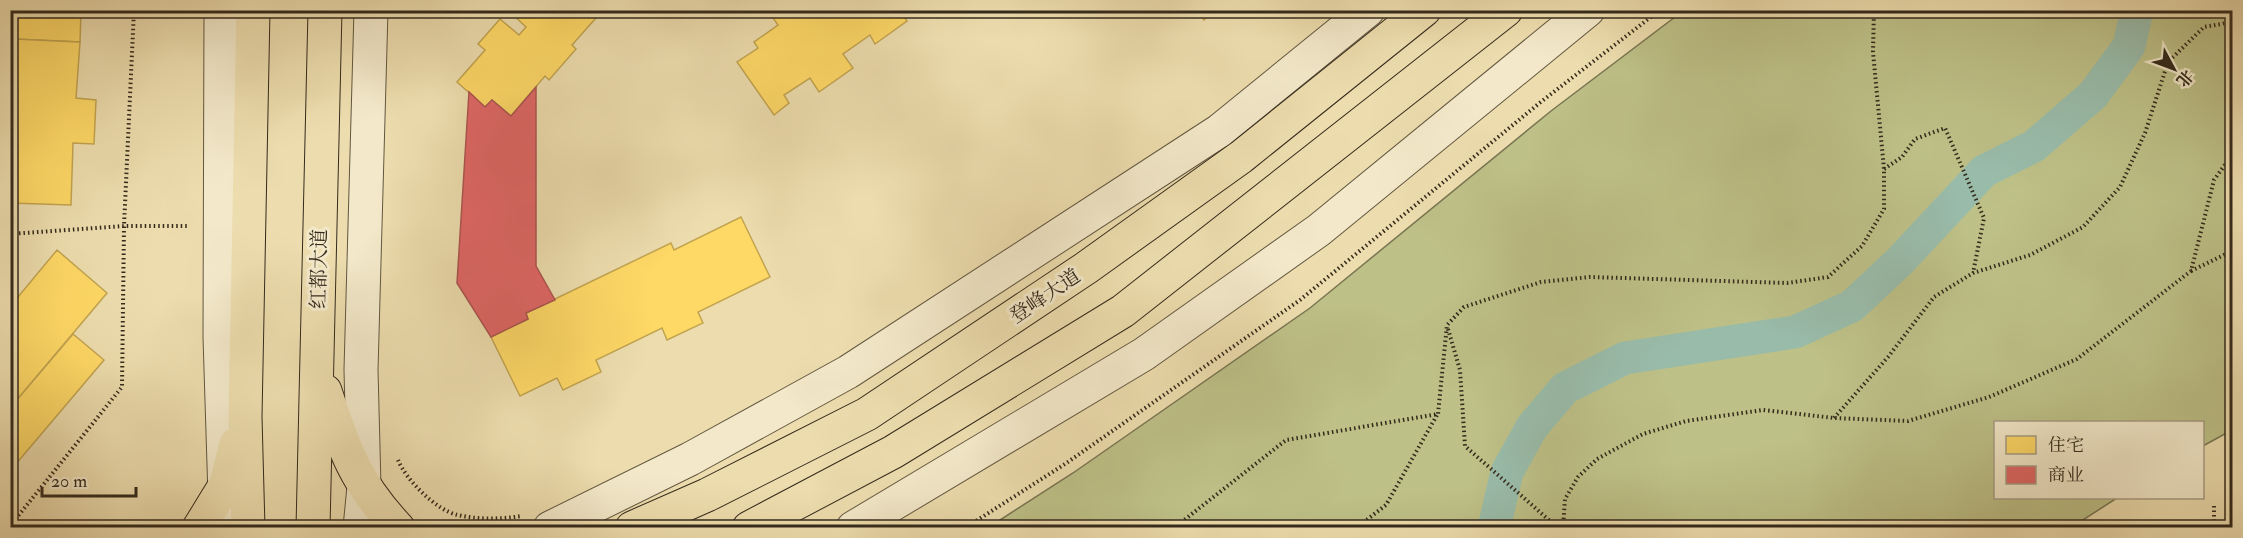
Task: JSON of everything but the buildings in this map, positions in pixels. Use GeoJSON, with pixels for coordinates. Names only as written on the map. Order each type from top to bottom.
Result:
{"type":"FeatureCollection","features":[{"type":"Feature","properties":{"kind":"main road"},"geometry":{"type":"LineString","coordinates":[[248,528],[245,417],[253,10]]}},
{"type":"Feature","properties":{"kind":"main road","name":"红都大道"},"geometry":{"type":"LineString","coordinates":[[313,528],[325,10]]}},
{"type":"Feature","properties":{"kind":"main road","name":"登峰大道"},"geometry":{"type":"LineString","coordinates":[[632,528],[707,495],[867,414],[1086,268],[1241,157],[1424,10]]}},
{"type":"Feature","properties":{"kind":"main road"},"geometry":{"type":"LineString","coordinates":[[749,528],[893,452],[1123,311],[1506,10]]}},
{"type":"Feature","properties":{"kind":"main road"},"geometry":{"type":"LineString","coordinates":[[317,366],[346,455],[364,487],[398,528]]}},
{"type":"Feature","properties":{"kind":"main road"},"geometry":{"type":"LineString","coordinates":[[199,528],[226,484],[245,417]]}},
{"type":"Feature","properties":{"kind":"street"},"geometry":{"type":"LineString","coordinates":[[221,10],[220,337],[226,528]]}},
{"type":"Feature","properties":{"kind":"street"},"geometry":{"type":"LineString","coordinates":[[360,528],[364,487],[362,370],[371,10]]}},
{"type":"Feature","properties":{"kind":"street"},"geometry":{"type":"LineString","coordinates":[[538,521],[690,459],[848,372],[1219,131],[1368,10]]}},
{"type":"Feature","properties":{"kind":"street"},"geometry":{"type":"LineString","coordinates":[[853,528],[1144,354],[1319,230],[1588,10]]}},
{"type":"Feature","properties":{"kind":"path"},"geometry":{"type":"LineString","coordinates":[[10,526],[122,387],[124,226],[134,10]]}},
{"type":"Feature","properties":{"kind":"path"},"geometry":{"type":"LineString","coordinates":[[965,528],[1065,464],[1300,300],[1542,101],[1660,10]]}},
{"type":"Feature","properties":{"kind":"path"},"geometry":{"type":"LineString","coordinates":[[1356,528],[1386,505],[1438,414],[1447,325],[1464,307],[1541,282],[1590,278],[1787,283],[1828,276],[1862,246],[1884,209],[1884,169],[1874,52],[1874,10]]}},
{"type":"Feature","properties":{"kind":"path"},"geometry":{"type":"LineString","coordinates":[[1834,418],[1888,357],[1934,297],[1973,273],[2030,255],[2083,227],[2120,187],[2145,133],[2168,62],[2204,27],[2232,22]]}},
{"type":"Feature","properties":{"kind":"path"},"geometry":{"type":"LineString","coordinates":[[1884,169],[1902,157],[1915,139],[1945,128],[1984,218],[1973,273]]}},
{"type":"Feature","properties":{"kind":"path"},"geometry":{"type":"LineString","coordinates":[[2191,271],[2214,180],[2232,155]]}},
{"type":"Feature","properties":{"kind":"path"},"geometry":{"type":"LineString","coordinates":[[10,234],[124,226],[192,226]]}},
{"type":"Feature","properties":{"kind":"path"},"geometry":{"type":"LineString","coordinates":[[1563,528],[1565,499],[1578,477],[1598,459],[1643,434],[1686,422],[1763,410],[1834,418],[1908,421],[1989,397],[2077,359],[2191,271],[2232,251]]}},
{"type":"Feature","properties":{"kind":"path"},"geometry":{"type":"LineString","coordinates":[[1447,325],[1461,370],[1465,446],[1558,528]]}},
{"type":"Feature","properties":{"kind":"path"},"geometry":{"type":"LineString","coordinates":[[1174,528],[1286,440],[1438,414]]}},
{"type":"Feature","properties":{"kind":"path"},"geometry":{"type":"LineString","coordinates":[[396,453],[399,463],[417,489],[455,515],[538,521]]}},
{"type":"Feature","properties":{"kind":"path"},"geometry":{"type":"LineString","coordinates":[[2214,506],[2214,528]]}},
{"type":"Feature","properties":{"kind":"green space"},"geometry":{"type":"Polygon","coordinates":[[[1683,11],[2232,11],[2232,430],[2204,445],[2204,421],[1994,421],[1994,499],[2115,499],[2072,527],[989,527],[1073,473],[1310,308],[1551,111],[1683,11]]]}},
{"type":"Feature","properties":{"kind":"waterway"},"geometry":{"type":"LineString","coordinates":[[1494,528],[1507,472],[1532,427],[1565,388],[1625,358],[1795,332],[1852,306],[1900,261],[1984,171],[2034,146],[2093,95],[2129,46],[2137,10]]}}]}
